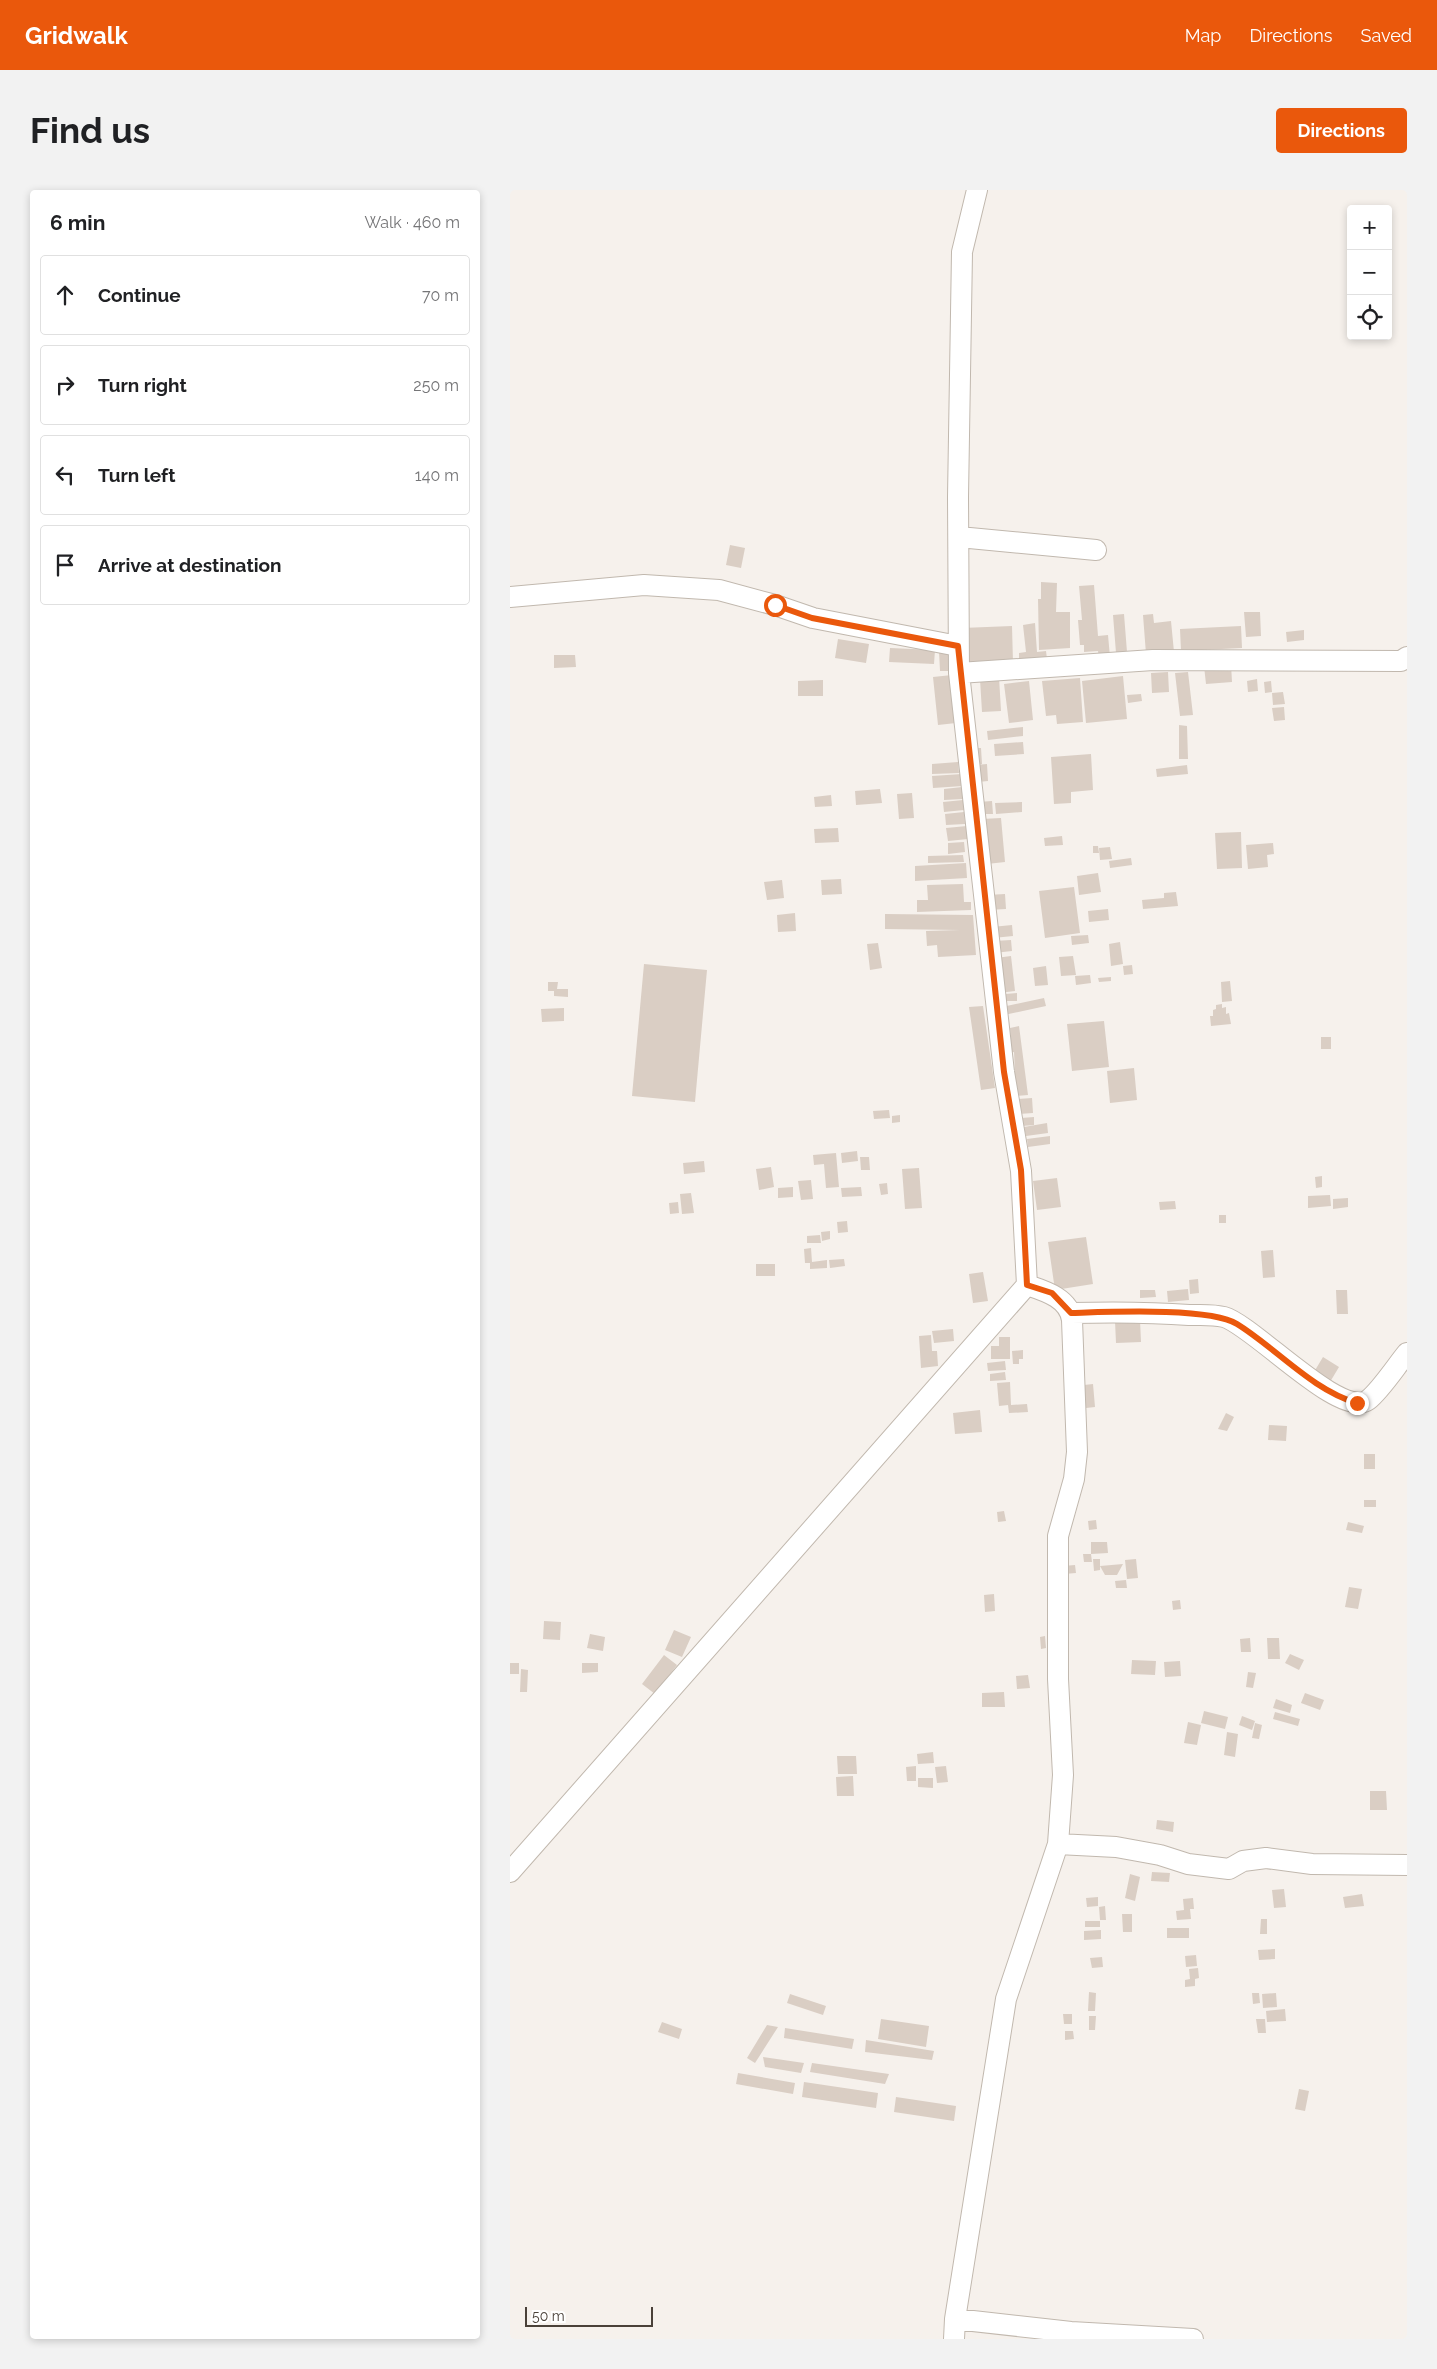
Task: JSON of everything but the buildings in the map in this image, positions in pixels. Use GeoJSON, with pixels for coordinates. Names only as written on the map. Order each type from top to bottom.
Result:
{"type":"FeatureCollection","features":[{"type":"Feature","properties":{"kind":"street"},"geometry":{"type":"LineString","coordinates":[[510,1872],[1027,1285],[1021,1170],[1004,1072],[959,673],[962,252],[977,190]]}},
{"type":"Feature","properties":{"kind":"street"},"geometry":{"type":"LineString","coordinates":[[959,537],[1096,550]]}},
{"type":"Feature","properties":{"kind":"street"},"geometry":{"type":"LineString","coordinates":[[510,597],[644,585],[719,590],[775,605],[812,618],[958,646]]}},
{"type":"Feature","properties":{"kind":"street"},"geometry":{"type":"LineString","coordinates":[[959,673],[1153,660],[1274,658],[1325,661],[1401,661],[1407,657]]}},
{"type":"Feature","properties":{"kind":"street"},"geometry":{"type":"LineString","coordinates":[[954,2339],[955,2318],[1006,1999],[1058,1844],[1064,1775],[1058,1679],[1058,1536],[1074,1480],[1077,1452],[1071,1313],[1052,1293],[1027,1285]]}},
{"type":"Feature","properties":{"kind":"street"},"geometry":{"type":"LineString","coordinates":[[1071,1313],[1144,1312],[1224,1317],[1237,1323],[1285,1360],[1341,1399],[1357,1403],[1368,1401],[1407,1353]]}},
{"type":"Feature","properties":{"kind":"street"},"geometry":{"type":"LineString","coordinates":[[1058,1844],[1116,1847],[1160,1855],[1188,1864],[1230,1869],[1243,1861],[1266,1858],[1312,1864],[1407,1864]]}},
{"type":"Feature","properties":{"kind":"street"},"geometry":{"type":"LineString","coordinates":[[955,2318],[1071,2332],[1193,2339]]}},
{"type":"Feature","properties":{"kind":"route"},"geometry":{"type":"LineString","coordinates":[[775,605],[812,618],[958,646],[959,673],[1004,1072],[1021,1170],[1027,1285],[1052,1293],[1071,1313],[1144,1312],[1224,1317],[1237,1323],[1285,1360],[1341,1399],[1357,1403]]}}]}
